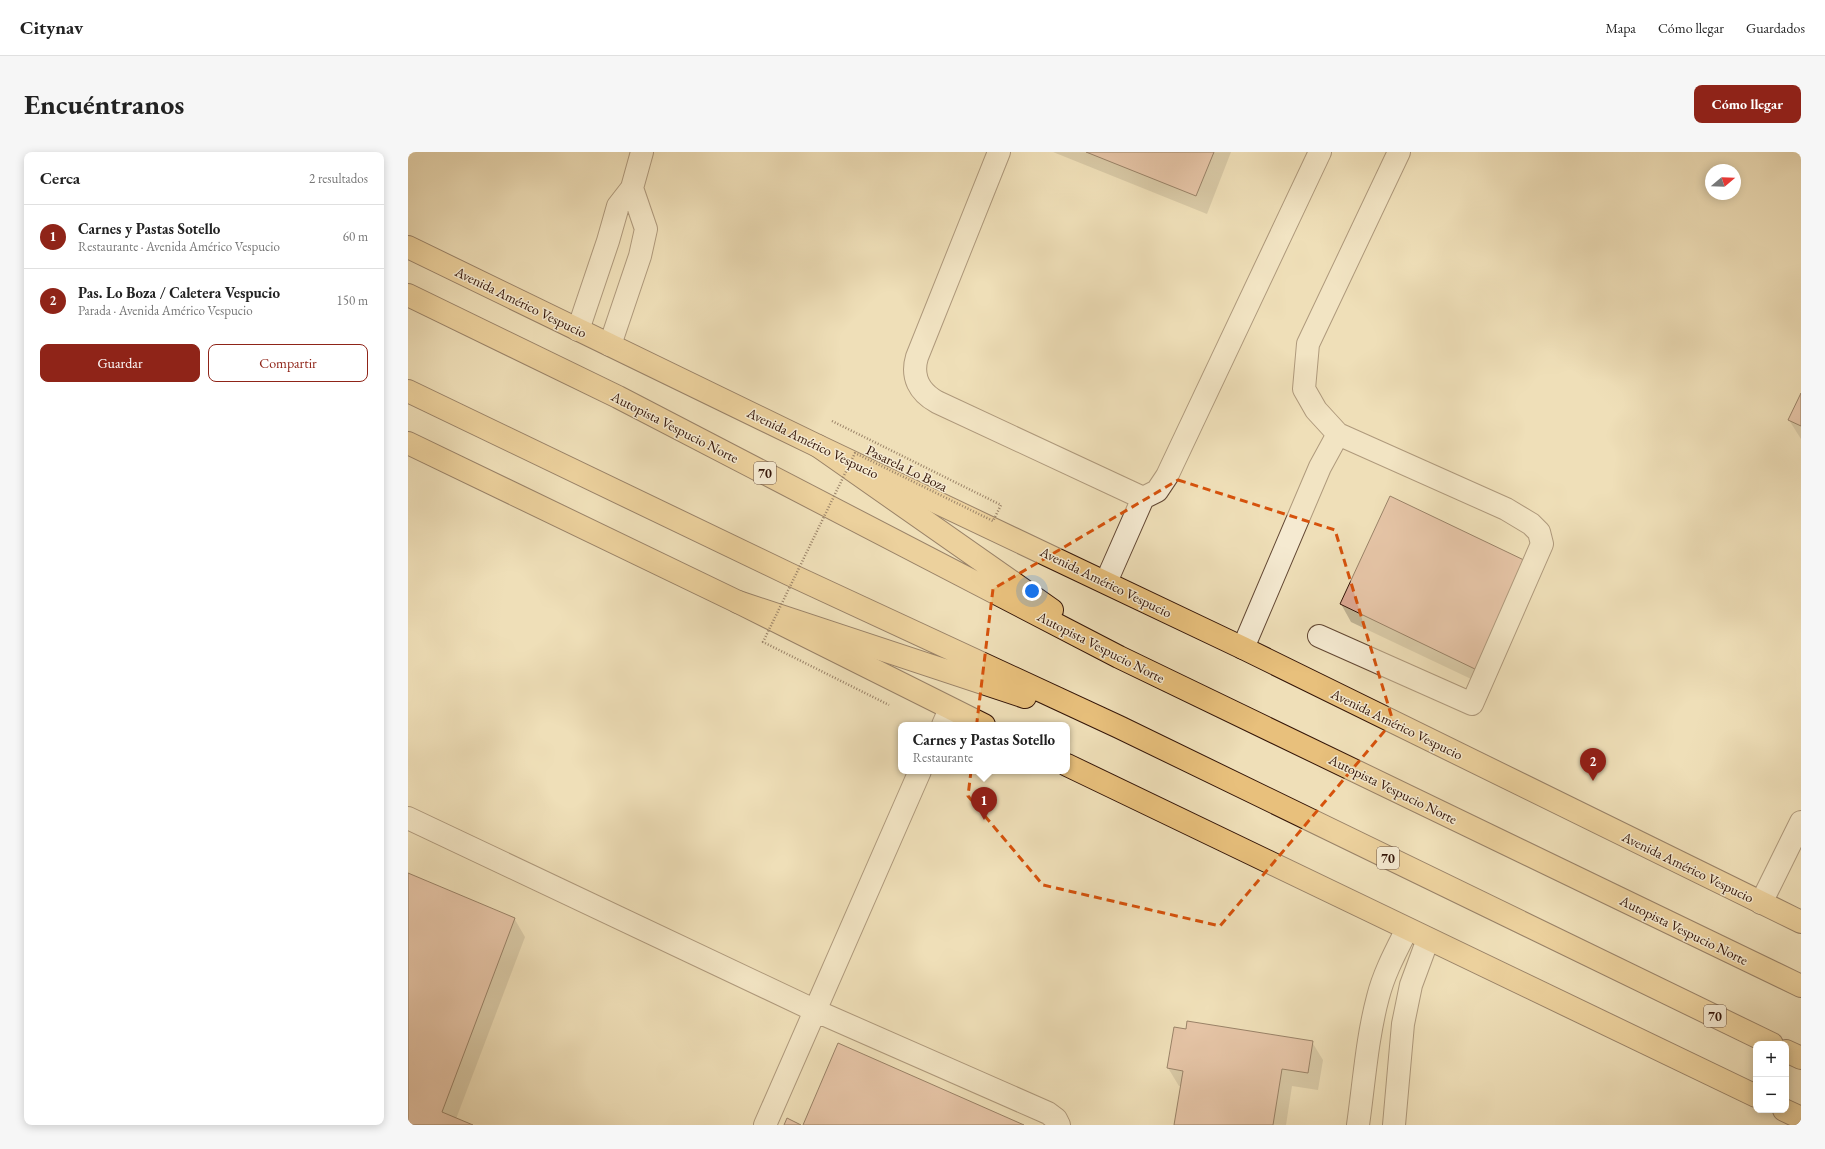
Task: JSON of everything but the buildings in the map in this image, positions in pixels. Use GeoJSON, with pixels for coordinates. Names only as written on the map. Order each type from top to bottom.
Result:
{"type":"FeatureCollection","features":[{"type":"Feature","properties":{"kind":"main road","name":"Avenida Américo Vespucio"},"geometry":{"type":"LineString","coordinates":[[408,247],[818,446],[1243,648],[1801,922]]}},
{"type":"Feature","properties":{"kind":"main road","name":"Autopista Vespucio Norte"},"geometry":{"type":"LineString","coordinates":[[408,295],[632,404],[1119,657],[1801,986]]}},
{"type":"Feature","properties":{"kind":"main road","name":"70"},"geometry":{"type":"LineString","coordinates":[[408,392],[775,567],[1119,727],[1766,1041]]}},
{"type":"Feature","properties":{"kind":"main road"},"geometry":{"type":"LineString","coordinates":[[408,443],[738,602],[946,717],[970,722]]}},
{"type":"Feature","properties":{"kind":"main road"},"geometry":{"type":"LineString","coordinates":[[818,446],[1119,657]]}},
{"type":"Feature","properties":{"kind":"main road"},"geometry":{"type":"LineString","coordinates":[[738,602],[1119,727]]}},
{"type":"Feature","properties":{"kind":"main road"},"geometry":{"type":"LineString","coordinates":[[1070,766],[1753,1095]]}},
{"type":"Feature","properties":{"kind":"main road"},"geometry":{"type":"LineString","coordinates":[[1789,1052],[1801,1058]]}},
{"type":"Feature","properties":{"kind":"main road"},"geometry":{"type":"LineString","coordinates":[[1789,1112],[1801,1118]]}},
{"type":"Feature","properties":{"kind":"lane"},"geometry":{"type":"LineString","coordinates":[[578,330],[608,241],[618,206],[632,188],[642,152]]}},
{"type":"Feature","properties":{"kind":"lane"},"geometry":{"type":"LineString","coordinates":[[999,152],[917,357],[915,365],[916,381],[921,390],[928,397],[937,402],[1143,498]]}},
{"type":"Feature","properties":{"kind":"lane"},"geometry":{"type":"LineString","coordinates":[[1106,582],[1143,498],[1157,491],[1166,476],[1320,152]]}},
{"type":"Feature","properties":{"kind":"lane"},"geometry":{"type":"LineString","coordinates":[[1319,636],[1472,704],[1542,544],[1539,532],[1531,524],[1506,509],[1338,434],[1316,410],[1304,389],[1308,344],[1399,152]]}},
{"type":"Feature","properties":{"kind":"lane"},"geometry":{"type":"LineString","coordinates":[[610,345],[640,256],[646,229],[632,188]]}},
{"type":"Feature","properties":{"kind":"lane"},"geometry":{"type":"LineString","coordinates":[[1243,648],[1320,467],[1338,434]]}},
{"type":"Feature","properties":{"kind":"lane"},"geometry":{"type":"LineString","coordinates":[[765,1125],[919,774]]}},
{"type":"Feature","properties":{"kind":"lane"},"geometry":{"type":"LineString","coordinates":[[408,818],[816,1011],[1048,1113],[1056,1119],[1059,1125]]}},
{"type":"Feature","properties":{"kind":"lane"},"geometry":{"type":"LineString","coordinates":[[1761,903],[1801,822]]}},
{"type":"Feature","properties":{"kind":"lane"},"geometry":{"type":"LineString","coordinates":[[1358,1125],[1373,1017],[1378,996],[1385,975],[1407,929]]}},
{"type":"Feature","properties":{"kind":"lane"},"geometry":{"type":"LineString","coordinates":[[1394,1125],[1405,1018],[1411,985],[1428,939]]}},
{"type":"Feature","properties":{"kind":"path","name":"Pasarela Lo Boza"},"geometry":{"type":"LineString","coordinates":[[832,421],[1001,505],[993,521],[855,453],[763,642],[890,704]]}},
{"type":"Feature","properties":{"kind":"highlighted area"},"geometry":{"type":"Polygon","coordinates":[[[1178,480],[1335,530],[1393,721],[1220,926],[1043,885],[968,796],[993,589],[1178,480]]]}},
{"type":"Feature","properties":{"kind":"place","name":"Pas. Lo Boza / Caletera Vespucio"},"geometry":{"type":"Point","coordinates":[1593,781]}},
{"type":"Feature","properties":{"kind":"place","name":"Carnes y Pastas Sotello"},"geometry":{"type":"Point","coordinates":[984,820]}}]}
